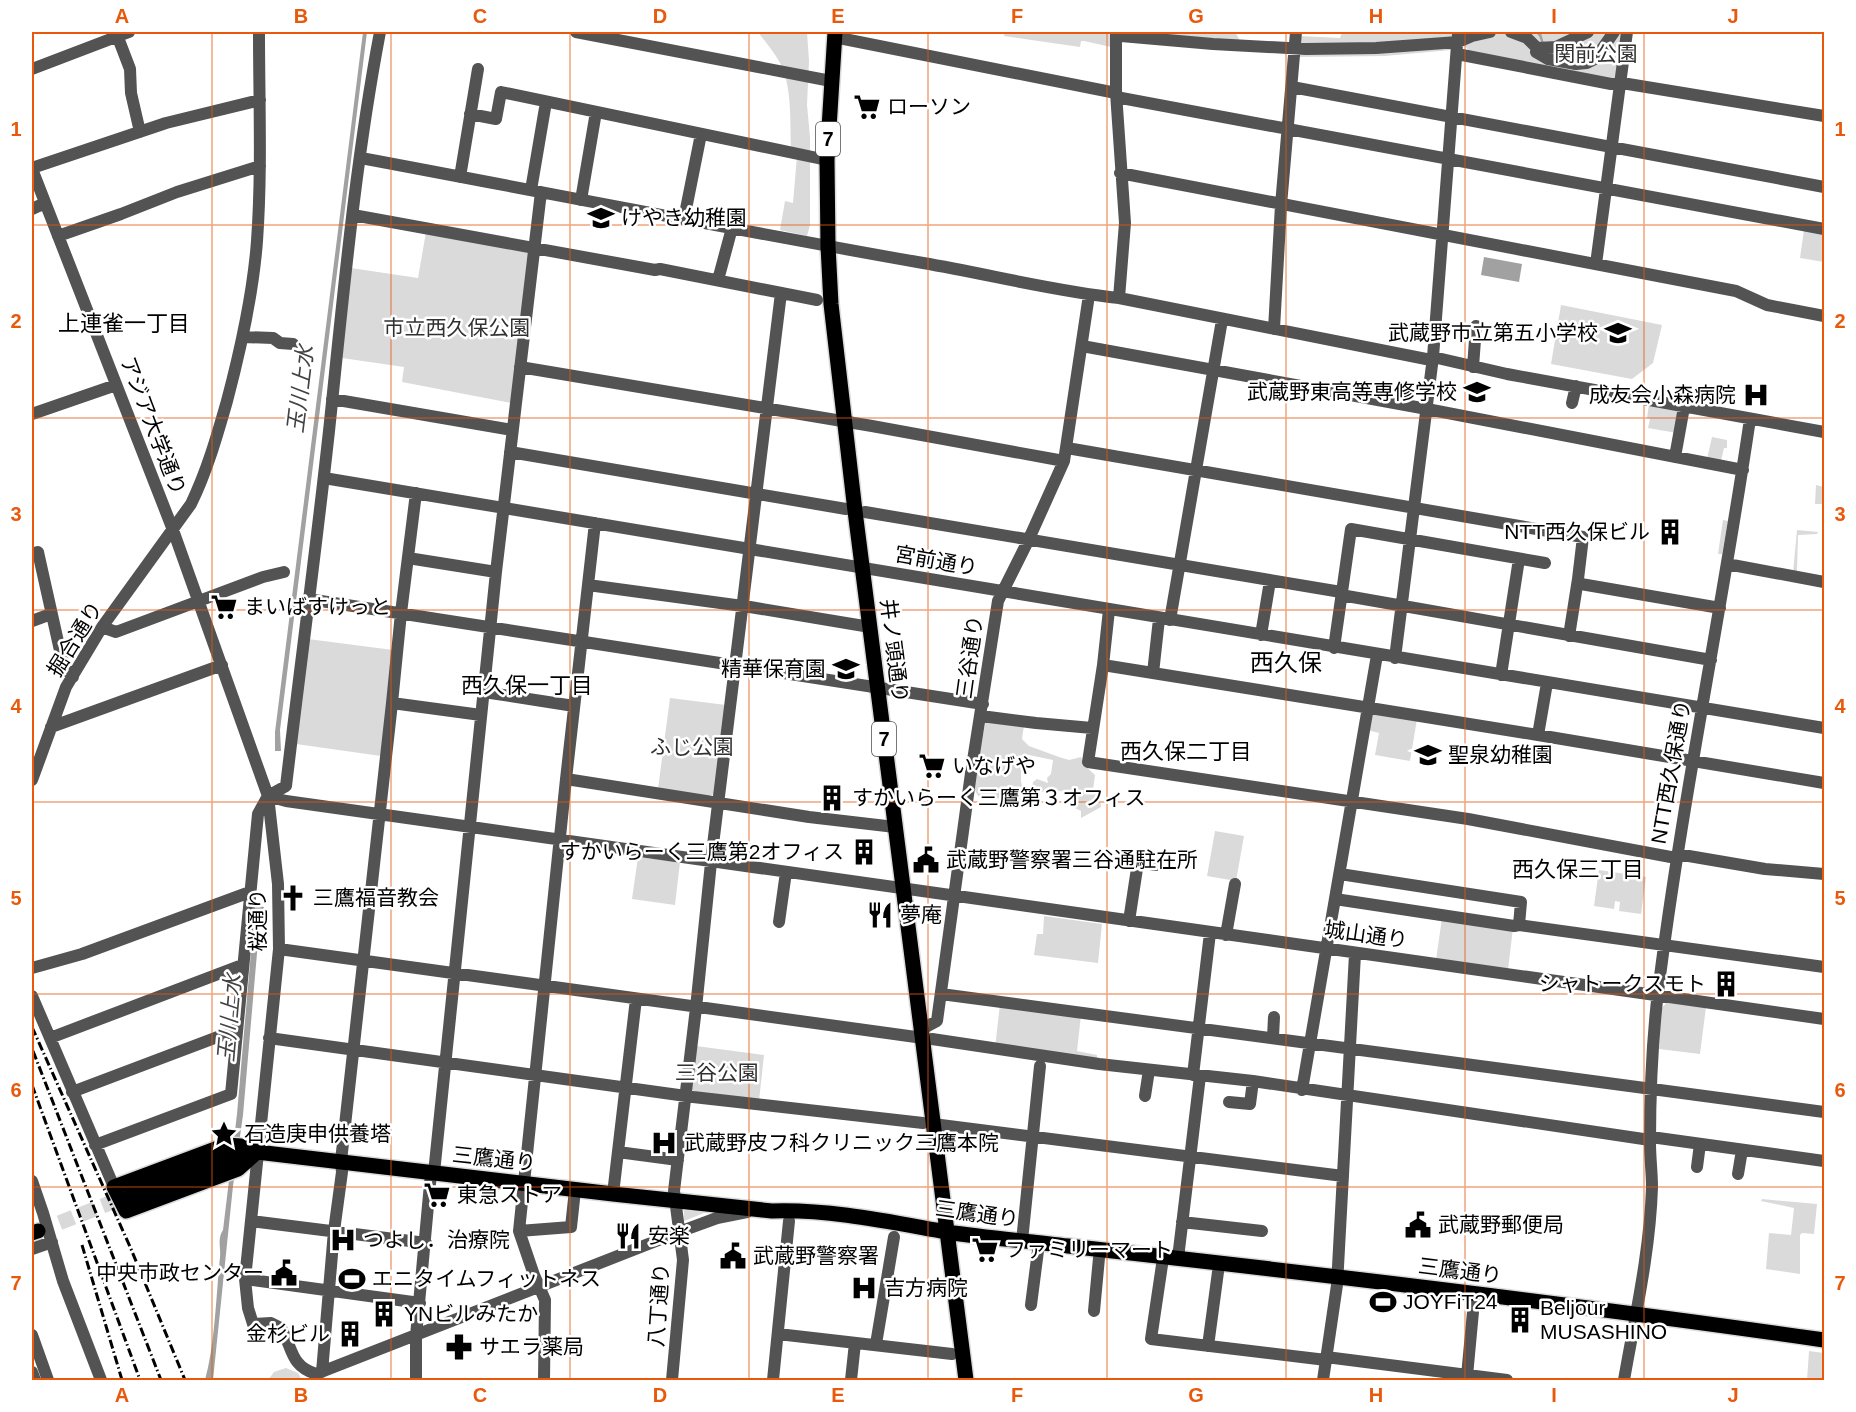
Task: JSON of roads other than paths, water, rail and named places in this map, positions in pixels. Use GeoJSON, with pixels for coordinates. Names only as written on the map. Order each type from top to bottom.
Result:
{"type":"FeatureCollection","features":[{"type":"Feature","properties":{"kind":"main road","name":"井ノ頭通り"},"geometry":{"type":"LineString","coordinates":[[835,34],[827,160],[831,304],[902,888],[925,1035],[928,1123],[948,1232],[966,1380]]}},
{"type":"Feature","properties":{"kind":"main road"},"geometry":{"type":"LineString","coordinates":[[226,1145],[241,1146],[257,1152],[238,1169],[126,1211],[114,1187],[226,1145]]}},
{"type":"Feature","properties":{"kind":"main road","name":"三鷹通り"},"geometry":{"type":"LineString","coordinates":[[131,1195],[224,1161],[257,1152],[575,1190],[832,1214],[948,1232],[1337,1276],[1824,1340]]}},
{"type":"Feature","properties":{"kind":"street","name":"掘合通り"},"geometry":{"type":"LineString","coordinates":[[32,780],[66,687],[102,627],[191,504],[219,431],[243,337],[257,241],[260,166],[259,32]]}},
{"type":"Feature","properties":{"kind":"street"},"geometry":{"type":"LineString","coordinates":[[95,1145],[231,1094],[258,814],[268,796],[286,786],[324,478],[353,215],[380,32]]}},
{"type":"Feature","properties":{"kind":"street"},"geometry":{"type":"LineString","coordinates":[[576,32],[831,81]]}},
{"type":"Feature","properties":{"kind":"street"},"geometry":{"type":"LineString","coordinates":[[1274,329],[1281,205],[1296,32]]}},
{"type":"Feature","properties":{"kind":"street"},"geometry":{"type":"LineString","coordinates":[[1119,298],[1125,223],[1116,94],[1119,34],[1213,44],[1296,48],[1376,48],[1458,43],[1490,32]]}},
{"type":"Feature","properties":{"kind":"street"},"geometry":{"type":"LineString","coordinates":[[1511,32],[1527,38],[1548,59],[1576,64],[1591,61],[1611,39],[1614,32]]}},
{"type":"Feature","properties":{"kind":"street"},"geometry":{"type":"LineString","coordinates":[[1596,264],[1627,32]]}},
{"type":"Feature","properties":{"kind":"street"},"geometry":{"type":"LineString","coordinates":[[32,69],[123,33],[130,69],[131,93],[140,132]]}},
{"type":"Feature","properties":{"kind":"street"},"geometry":{"type":"LineString","coordinates":[[1537,50],[1556,46],[1584,33],[1599,51]]}},
{"type":"Feature","properties":{"kind":"street"},"geometry":{"type":"LineString","coordinates":[[835,34],[1287,128],[1824,229]]}},
{"type":"Feature","properties":{"kind":"street"},"geometry":{"type":"LineString","coordinates":[[1458,43],[1529,69],[1611,84],[1620,83],[1824,116]]}},
{"type":"Feature","properties":{"kind":"street"},"geometry":{"type":"LineString","coordinates":[[1395,658],[1433,357],[1458,43]]}},
{"type":"Feature","properties":{"kind":"street"},"geometry":{"type":"LineString","coordinates":[[1529,69],[1537,50]]}},
{"type":"Feature","properties":{"kind":"street"},"geometry":{"type":"LineString","coordinates":[[460,177],[478,69]]}},
{"type":"Feature","properties":{"kind":"street"},"geometry":{"type":"LineString","coordinates":[[1292,87],[1824,187]]}},
{"type":"Feature","properties":{"kind":"street"},"geometry":{"type":"LineString","coordinates":[[470,114],[496,119],[501,93],[827,160]]}},
{"type":"Feature","properties":{"kind":"street"},"geometry":{"type":"LineString","coordinates":[[32,168],[166,123],[260,100]]}},
{"type":"Feature","properties":{"kind":"street"},"geometry":{"type":"LineString","coordinates":[[416,1380],[416,1336],[496,572],[534,249],[536,191],[546,102]]}},
{"type":"Feature","properties":{"kind":"street"},"geometry":{"type":"LineString","coordinates":[[580,200],[596,112]]}},
{"type":"Feature","properties":{"kind":"street"},"geometry":{"type":"LineString","coordinates":[[684,219],[701,134]]}},
{"type":"Feature","properties":{"kind":"street"},"geometry":{"type":"LineString","coordinates":[[361,158],[972,271],[1089,295],[1119,298],[1426,359],[1433,357],[1473,367],[1824,432]]}},
{"type":"Feature","properties":{"kind":"street"},"geometry":{"type":"LineString","coordinates":[[58,236],[177,192],[260,166]]}},
{"type":"Feature","properties":{"kind":"street","name":"アジア大学通り"},"geometry":{"type":"LineString","coordinates":[[32,168],[173,530]]}},
{"type":"Feature","properties":{"kind":"street"},"geometry":{"type":"LineString","coordinates":[[1120,173],[1736,291],[1767,305],[1824,316]]}},
{"type":"Feature","properties":{"kind":"street"},"geometry":{"type":"LineString","coordinates":[[32,209],[45,203]]}},
{"type":"Feature","properties":{"kind":"street"},"geometry":{"type":"LineString","coordinates":[[353,215],[718,280],[817,300]]}},
{"type":"Feature","properties":{"kind":"street"},"geometry":{"type":"LineString","coordinates":[[718,280],[732,228]]}},
{"type":"Feature","properties":{"kind":"street","name":"八丁通り"},"geometry":{"type":"LineString","coordinates":[[672,1380],[683,1260],[674,1191],[711,861],[781,293]]}},
{"type":"Feature","properties":{"kind":"street","name":"三谷通り"},"geometry":{"type":"LineString","coordinates":[[925,1035],[937,1021],[998,601],[1064,461],[1089,295]]}},
{"type":"Feature","properties":{"kind":"street"},"geometry":{"type":"LineString","coordinates":[[1153,673],[1164,619],[1179,566],[1222,320]]}},
{"type":"Feature","properties":{"kind":"street"},"geometry":{"type":"LineString","coordinates":[[1473,367],[1476,326]]}},
{"type":"Feature","properties":{"kind":"street"},"geometry":{"type":"LineString","coordinates":[[243,337],[273,338],[280,343],[293,344]]}},
{"type":"Feature","properties":{"kind":"street"},"geometry":{"type":"LineString","coordinates":[[1082,346],[1743,470]]}},
{"type":"Feature","properties":{"kind":"street"},"geometry":{"type":"LineString","coordinates":[[520,367],[1064,461]]}},
{"type":"Feature","properties":{"kind":"street"},"geometry":{"type":"LineString","coordinates":[[32,414],[116,385]]}},
{"type":"Feature","properties":{"kind":"street"},"geometry":{"type":"LineString","coordinates":[[1572,403],[1576,386]]}},
{"type":"Feature","properties":{"kind":"street"},"geometry":{"type":"LineString","coordinates":[[332,399],[512,430]]}},
{"type":"Feature","properties":{"kind":"street"},"geometry":{"type":"LineString","coordinates":[[1675,457],[1684,406]]}},
{"type":"Feature","properties":{"kind":"street","name":"NTT西久保通り"},"geometry":{"type":"LineString","coordinates":[[1624,1380],[1636,1314],[1652,1188],[1651,1088],[1657,996],[1676,856],[1720,608],[1750,419]]}},
{"type":"Feature","properties":{"kind":"street"},"geometry":{"type":"LineString","coordinates":[[1067,448],[1582,537],[1569,636]]}},
{"type":"Feature","properties":{"kind":"street"},"geometry":{"type":"LineString","coordinates":[[510,452],[846,509]]}},
{"type":"Feature","properties":{"kind":"street","name":"宮前通り"},"geometry":{"type":"LineString","coordinates":[[324,478],[1824,728]]}},
{"type":"Feature","properties":{"kind":"street"},"geometry":{"type":"LineString","coordinates":[[318,1376],[330,1291],[334,1231],[342,1172],[341,1161],[416,493]]}},
{"type":"Feature","properties":{"kind":"street"},"geometry":{"type":"LineString","coordinates":[[865,512],[1270,580],[1711,660]]}},
{"type":"Feature","properties":{"kind":"street"},"geometry":{"type":"LineString","coordinates":[[544,1380],[545,1299],[522,1245],[519,1231],[566,779],[596,523]]}},
{"type":"Feature","properties":{"kind":"street"},"geometry":{"type":"LineString","coordinates":[[1334,648],[1351,529],[1545,563]]}},
{"type":"Feature","properties":{"kind":"street","name":"桜通り"},"geometry":{"type":"LineString","coordinates":[[173,530],[268,796],[278,884],[279,949],[245,1279],[248,1308],[253,1324],[271,1323],[281,1328],[299,1365],[318,1376]]}},
{"type":"Feature","properties":{"kind":"street"},"geometry":{"type":"LineString","coordinates":[[32,554],[38,552],[61,655],[67,671],[73,677]]}},
{"type":"Feature","properties":{"kind":"street"},"geometry":{"type":"LineString","coordinates":[[408,558],[496,572]]}},
{"type":"Feature","properties":{"kind":"street"},"geometry":{"type":"LineString","coordinates":[[1502,675],[1519,559]]}},
{"type":"Feature","properties":{"kind":"street"},"geometry":{"type":"LineString","coordinates":[[1726,564],[1824,582]]}},
{"type":"Feature","properties":{"kind":"street"},"geometry":{"type":"LineString","coordinates":[[102,627],[116,632],[198,600],[263,577],[285,572]]}},
{"type":"Feature","properties":{"kind":"street"},"geometry":{"type":"LineString","coordinates":[[1578,579],[1581,584],[1720,608]]}},
{"type":"Feature","properties":{"kind":"street"},"geometry":{"type":"LineString","coordinates":[[1261,635],[1270,580]]}},
{"type":"Feature","properties":{"kind":"street"},"geometry":{"type":"LineString","coordinates":[[588,585],[743,606],[870,627]]}},
{"type":"Feature","properties":{"kind":"street"},"geometry":{"type":"LineString","coordinates":[[308,599],[878,689],[982,710],[1092,728]]}},
{"type":"Feature","properties":{"kind":"street"},"geometry":{"type":"LineString","coordinates":[[1109,610],[1088,762],[1468,819],[1676,856],[1764,869],[1824,874]]}},
{"type":"Feature","properties":{"kind":"street"},"geometry":{"type":"LineString","coordinates":[[32,621],[51,614]]}},
{"type":"Feature","properties":{"kind":"street"},"geometry":{"type":"LineString","coordinates":[[1302,1089],[1377,655]]}},
{"type":"Feature","properties":{"kind":"street"},"geometry":{"type":"LineString","coordinates":[[51,727],[222,665]]}},
{"type":"Feature","properties":{"kind":"street"},"geometry":{"type":"LineString","coordinates":[[1103,665],[1824,783]]}},
{"type":"Feature","properties":{"kind":"street"},"geometry":{"type":"LineString","coordinates":[[1538,735],[1547,683]]}},
{"type":"Feature","properties":{"kind":"street"},"geometry":{"type":"LineString","coordinates":[[484,693],[574,706]]}},
{"type":"Feature","properties":{"kind":"street"},"geometry":{"type":"LineString","coordinates":[[392,704],[481,715]]}},
{"type":"Feature","properties":{"kind":"street"},"geometry":{"type":"LineString","coordinates":[[566,779],[809,817],[895,827]]}},
{"type":"Feature","properties":{"kind":"street","name":"城山通り"},"geometry":{"type":"LineString","coordinates":[[268,796],[286,801],[1824,1019]]}},
{"type":"Feature","properties":{"kind":"street"},"geometry":{"type":"LineString","coordinates":[[1129,921],[1139,857],[1156,865]]}},
{"type":"Feature","properties":{"kind":"street"},"geometry":{"type":"LineString","coordinates":[[779,922],[786,872]]}},
{"type":"Feature","properties":{"kind":"street"},"geometry":{"type":"LineString","coordinates":[[1340,873],[1521,902],[1519,925]]}},
{"type":"Feature","properties":{"kind":"street"},"geometry":{"type":"LineString","coordinates":[[1226,935],[1235,884]]}},
{"type":"Feature","properties":{"kind":"street"},"geometry":{"type":"LineString","coordinates":[[32,968],[82,954],[250,892]]}},
{"type":"Feature","properties":{"kind":"street"},"geometry":{"type":"LineString","coordinates":[[1335,899],[1514,926],[1664,944],[1824,967]]}},
{"type":"Feature","properties":{"kind":"street"},"geometry":{"type":"LineString","coordinates":[[1178,1258],[1191,1157],[1198,1027],[1209,933]]}},
{"type":"Feature","properties":{"kind":"street"},"geometry":{"type":"LineString","coordinates":[[279,949],[696,1008],[925,1035],[1044,1057],[1253,1082],[1824,1161]]}},
{"type":"Feature","properties":{"kind":"street"},"geometry":{"type":"LineString","coordinates":[[1323,1380],[1337,1276],[1355,954]]}},
{"type":"Feature","properties":{"kind":"street"},"geometry":{"type":"LineString","coordinates":[[50,1038],[242,965]]}},
{"type":"Feature","properties":{"kind":"street"},"geometry":{"type":"LineString","coordinates":[[941,994],[1824,1112]]}},
{"type":"Feature","properties":{"kind":"street"},"geometry":{"type":"LineString","coordinates":[[32,996],[114,1187]]}},
{"type":"Feature","properties":{"kind":"street"},"geometry":{"type":"LineString","coordinates":[[613,1194],[636,999]]}},
{"type":"Feature","properties":{"kind":"street"},"geometry":{"type":"LineString","coordinates":[[1273,1037],[1274,1017]]}},
{"type":"Feature","properties":{"kind":"street"},"geometry":{"type":"LineString","coordinates":[[72,1092],[236,1030]]}},
{"type":"Feature","properties":{"kind":"street"},"geometry":{"type":"LineString","coordinates":[[269,1038],[354,1048],[685,1096],[928,1123],[1343,1176]]}},
{"type":"Feature","properties":{"kind":"street"},"geometry":{"type":"LineString","coordinates":[[1022,1241],[1040,1066]]}},
{"type":"Feature","properties":{"kind":"street"},"geometry":{"type":"LineString","coordinates":[[1145,1096],[1149,1070]]}},
{"type":"Feature","properties":{"kind":"street"},"geometry":{"type":"LineString","coordinates":[[1229,1102],[1250,1104],[1253,1082]]}},
{"type":"Feature","properties":{"kind":"street"},"geometry":{"type":"LineString","coordinates":[[1697,1167],[1700,1144]]}},
{"type":"Feature","properties":{"kind":"street"},"geometry":{"type":"LineString","coordinates":[[1738,1174],[1742,1150]]}},
{"type":"Feature","properties":{"kind":"street"},"geometry":{"type":"LineString","coordinates":[[618,1152],[678,1160]]}},
{"type":"Feature","properties":{"kind":"street"},"geometry":{"type":"LineString","coordinates":[[32,1181],[36,1224],[52,1242],[63,1281],[101,1380]]}},
{"type":"Feature","properties":{"kind":"street"},"geometry":{"type":"LineString","coordinates":[[519,1231],[571,1227],[575,1190]]}},
{"type":"Feature","properties":{"kind":"street"},"geometry":{"type":"LineString","coordinates":[[318,1376],[717,1218],[742,1212],[772,1210]]}},
{"type":"Feature","properties":{"kind":"street"},"geometry":{"type":"LineString","coordinates":[[251,1221],[426,1243]]}},
{"type":"Feature","properties":{"kind":"street"},"geometry":{"type":"LineString","coordinates":[[772,1380],[789,1221]]}},
{"type":"Feature","properties":{"kind":"street"},"geometry":{"type":"LineString","coordinates":[[1182,1222],[1262,1231]]}},
{"type":"Feature","properties":{"kind":"street"},"geometry":{"type":"LineString","coordinates":[[876,1344],[894,1237]]}},
{"type":"Feature","properties":{"kind":"street"},"geometry":{"type":"LineString","coordinates":[[32,1249],[52,1242]]}},
{"type":"Feature","properties":{"kind":"street"},"geometry":{"type":"LineString","coordinates":[[1031,1305],[1039,1243]]}},
{"type":"Feature","properties":{"kind":"street"},"geometry":{"type":"LineString","coordinates":[[1094,1311],[1099,1258]]}},
{"type":"Feature","properties":{"kind":"street"},"geometry":{"type":"LineString","coordinates":[[1162,1265],[1151,1339],[1507,1380]]}},
{"type":"Feature","properties":{"kind":"street"},"geometry":{"type":"LineString","coordinates":[[1208,1346],[1218,1272]]}},
{"type":"Feature","properties":{"kind":"street"},"geometry":{"type":"LineString","coordinates":[[245,1279],[420,1303]]}},
{"type":"Feature","properties":{"kind":"street"},"geometry":{"type":"LineString","coordinates":[[1467,1376],[1474,1301]]}},
{"type":"Feature","properties":{"kind":"street"},"geometry":{"type":"LineString","coordinates":[[778,1334],[952,1354]]}},
{"type":"Feature","properties":{"kind":"street"},"geometry":{"type":"LineString","coordinates":[[32,1335],[48,1380]]}},
{"type":"Feature","properties":{"kind":"street"},"geometry":{"type":"LineString","coordinates":[[851,1380],[855,1343]]}},
{"type":"Feature","properties":{"kind":"tunnel"},"geometry":{"type":"LineString","coordinates":[[38,1231],[131,1195]]}},
{"type":"Feature","properties":{"kind":"railway"},"geometry":{"type":"LineString","coordinates":[[32,1027],[131,1249],[185,1380]]}},
{"type":"Feature","properties":{"kind":"railway"},"geometry":{"type":"LineString","coordinates":[[33,1051],[161,1380]]}},
{"type":"Feature","properties":{"kind":"railway"},"geometry":{"type":"LineString","coordinates":[[32,1085],[140,1380]]}},
{"type":"Feature","properties":{"kind":"railway"},"geometry":{"type":"LineString","coordinates":[[82,1245],[122,1380]]}},
{"type":"Feature","properties":{"kind":"place","name":"ローソン"},"geometry":{"type":"Point","coordinates":[867,107]}},
{"type":"Feature","properties":{"kind":"place","name":"けやき幼稚園"},"geometry":{"type":"Point","coordinates":[601,218]}},
{"type":"Feature","properties":{"kind":"place","name":"武蔵野市立第五小学校"},"geometry":{"type":"Point","coordinates":[1618,333]}},
{"type":"Feature","properties":{"kind":"place","name":"武蔵野東高等専修学校"},"geometry":{"type":"Point","coordinates":[1477,392]}},
{"type":"Feature","properties":{"kind":"place","name":"成友会小森病院"},"geometry":{"type":"Point","coordinates":[1756,395]}},
{"type":"Feature","properties":{"kind":"place","name":"NTT西久保ビル"},"geometry":{"type":"Point","coordinates":[1670,532]}},
{"type":"Feature","properties":{"kind":"place","name":"まいばすけっと"},"geometry":{"type":"Point","coordinates":[224,607]}},
{"type":"Feature","properties":{"kind":"place","name":"精華保育園"},"geometry":{"type":"Point","coordinates":[846,669]}},
{"type":"Feature","properties":{"kind":"place","name":"聖泉幼稚園"},"geometry":{"type":"Point","coordinates":[1428,755]}},
{"type":"Feature","properties":{"kind":"place","name":"いなげや"},"geometry":{"type":"Point","coordinates":[932,766]}},
{"type":"Feature","properties":{"kind":"place","name":"すかいらーく三鷹第３オフィス"},"geometry":{"type":"Point","coordinates":[832,798]}},
{"type":"Feature","properties":{"kind":"place","name":"すかいらーく三鷹第2オフィス"},"geometry":{"type":"Point","coordinates":[864,852]}},
{"type":"Feature","properties":{"kind":"place","name":"武蔵野警察署三谷通駐在所"},"geometry":{"type":"Point","coordinates":[926,860]}},
{"type":"Feature","properties":{"kind":"place","name":"三鷹福音教会"},"geometry":{"type":"Point","coordinates":[293,898]}},
{"type":"Feature","properties":{"kind":"place","name":"夢庵"},"geometry":{"type":"Point","coordinates":[880,915]}},
{"type":"Feature","properties":{"kind":"place","name":"シャトークスモト"},"geometry":{"type":"Point","coordinates":[1726,984]}},
{"type":"Feature","properties":{"kind":"place","name":"石造庚申供養塔"},"geometry":{"type":"Point","coordinates":[224,1134]}},
{"type":"Feature","properties":{"kind":"place","name":"武蔵野皮フ科クリニック三鷹本院"},"geometry":{"type":"Point","coordinates":[664,1143]}},
{"type":"Feature","properties":{"kind":"place","name":"東急ストア"},"geometry":{"type":"Point","coordinates":[437,1195]}},
{"type":"Feature","properties":{"kind":"place","name":"武蔵野郵便局"},"geometry":{"type":"Point","coordinates":[1418,1225]}},
{"type":"Feature","properties":{"kind":"place","name":"安楽"},"geometry":{"type":"Point","coordinates":[628,1236]}},
{"type":"Feature","properties":{"kind":"place","name":"つよし．治療院"},"geometry":{"type":"Point","coordinates":[343,1240]}},
{"type":"Feature","properties":{"kind":"place","name":"ファミリーマート"},"geometry":{"type":"Point","coordinates":[985,1250]}},
{"type":"Feature","properties":{"kind":"place","name":"武蔵野警察署"},"geometry":{"type":"Point","coordinates":[733,1256]}},
{"type":"Feature","properties":{"kind":"place","name":"中央市政センター"},"geometry":{"type":"Point","coordinates":[284,1273]}},
{"type":"Feature","properties":{"kind":"place","name":"エニタイムフィットネス"},"geometry":{"type":"Point","coordinates":[352,1279]}},
{"type":"Feature","properties":{"kind":"place","name":"吉方病院"},"geometry":{"type":"Point","coordinates":[864,1288]}},
{"type":"Feature","properties":{"kind":"place","name":"JOYFiT24"},"geometry":{"type":"Point","coordinates":[1383,1302]}},
{"type":"Feature","properties":{"kind":"place","name":"YNビルみたか"},"geometry":{"type":"Point","coordinates":[384,1314]}},
{"type":"Feature","properties":{"kind":"place","name":"Beljour MUSASHINO"},"geometry":{"type":"Point","coordinates":[1520,1320]}},
{"type":"Feature","properties":{"kind":"place","name":"金杉ビル"},"geometry":{"type":"Point","coordinates":[350,1334]}},
{"type":"Feature","properties":{"kind":"place","name":"サエラ薬局"},"geometry":{"type":"Point","coordinates":[459,1347]}},
{"type":"Feature","properties":{"kind":"district","name":"上連雀一丁目"},"geometry":{"type":"Point","coordinates":[124,323]}},
{"type":"Feature","properties":{"kind":"district","name":"西久保"},"geometry":{"type":"Point","coordinates":[1286,663]}},
{"type":"Feature","properties":{"kind":"district","name":"西久保一丁目"},"geometry":{"type":"Point","coordinates":[527,685]}},
{"type":"Feature","properties":{"kind":"district","name":"西久保二丁目"},"geometry":{"type":"Point","coordinates":[1186,751]}},
{"type":"Feature","properties":{"kind":"district","name":"西久保三丁目"},"geometry":{"type":"Point","coordinates":[1578,869]}},
{"type":"Feature","properties":{"kind":"park label","name":"関前公園"},"geometry":{"type":"Point","coordinates":[1596,54]}},
{"type":"Feature","properties":{"kind":"park label","name":"市立西久保公園"},"geometry":{"type":"Point","coordinates":[457,328]}},
{"type":"Feature","properties":{"kind":"park label","name":"ふじ公園"},"geometry":{"type":"Point","coordinates":[692,747]}},
{"type":"Feature","properties":{"kind":"park label","name":"三谷公園"},"geometry":{"type":"Point","coordinates":[717,1073]}},
{"type":"Feature","properties":{"kind":"water label","name":"玉川上水"},"geometry":{"type":"Point","coordinates":[300,389]}},
{"type":"Feature","properties":{"kind":"water label","name":"玉川上水"},"geometry":{"type":"Point","coordinates":[229,1018]}}]}
